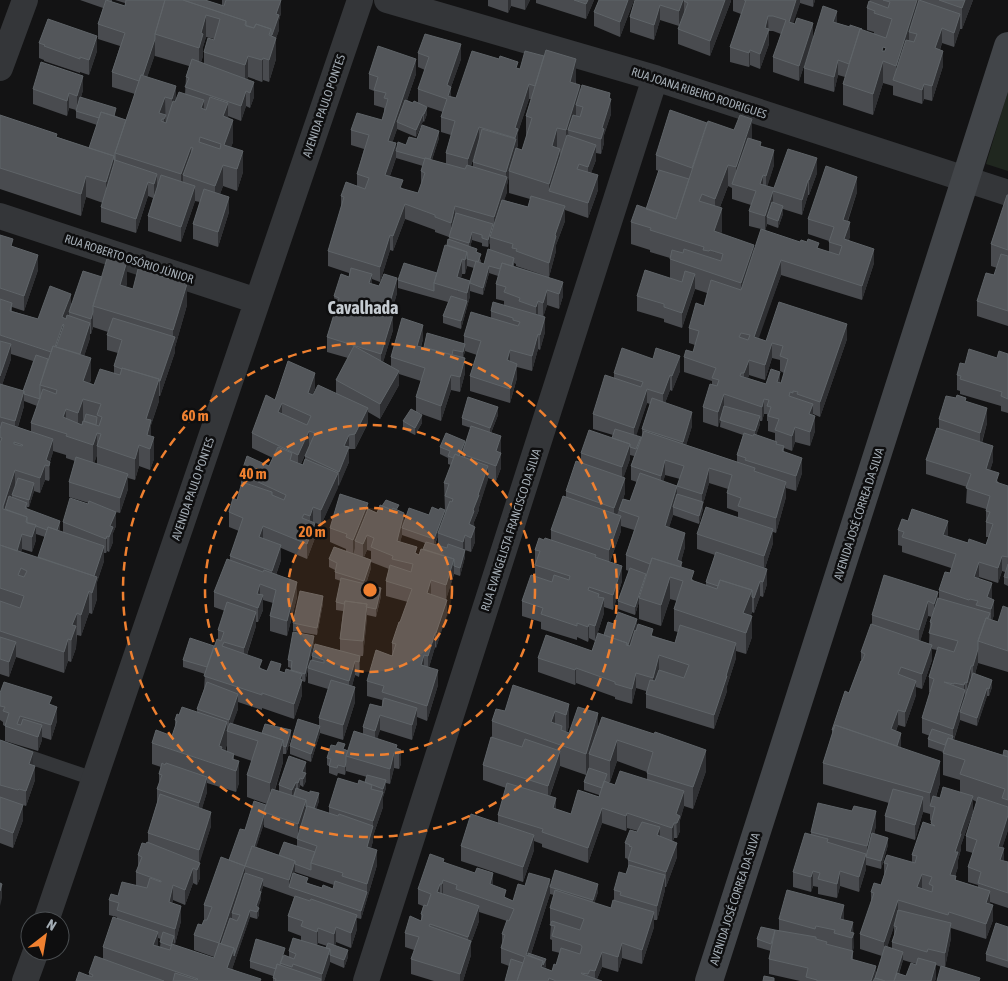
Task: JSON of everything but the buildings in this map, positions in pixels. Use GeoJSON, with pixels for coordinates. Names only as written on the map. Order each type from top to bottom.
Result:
{"type":"FeatureCollection","features":[{"type":"Feature","properties":{"kind":"street"},"geometry":{"type":"LineString","coordinates":[[0,68],[25,0]]}},
{"type":"Feature","properties":{"kind":"street","name":"AVENIDA PAULO PONTES"},"geometry":{"type":"LineString","coordinates":[[49,911],[360,0]]}},
{"type":"Feature","properties":{"kind":"street","name":"RUA JOANA RIBEIRO RODRIGUES"},"geometry":{"type":"LineString","coordinates":[[387,0],[655,78],[1008,193]]}},
{"type":"Feature","properties":{"kind":"street","name":"AVENIDA JOSÉ CORREA DA SILVA"},"geometry":{"type":"LineString","coordinates":[[709,981],[1008,46]]}},
{"type":"Feature","properties":{"kind":"street","name":"RUA EVANGELISTA FRANCISCO DA SILVA"},"geometry":{"type":"LineString","coordinates":[[366,981],[655,78]]}},
{"type":"Feature","properties":{"kind":"street","name":"RUA ROBERTO OSÓRIO JÚNIOR"},"geometry":{"type":"LineString","coordinates":[[0,216],[257,301]]}},
{"type":"Feature","properties":{"kind":"street"},"geometry":{"type":"LineString","coordinates":[[25,981],[32,961]]}},
{"type":"Feature","properties":{"kind":"lane"},"geometry":{"type":"LineString","coordinates":[[0,747],[94,779]]}},
{"type":"Feature","properties":{"kind":"shaded area"},"geometry":{"type":"Polygon","coordinates":[[[1008,91],[1008,171],[986,164],[1008,91]]]}},
{"type":"Feature","properties":{"kind":"district","name":"Cavalhada"},"geometry":{"type":"Point","coordinates":[363,307]}}]}
